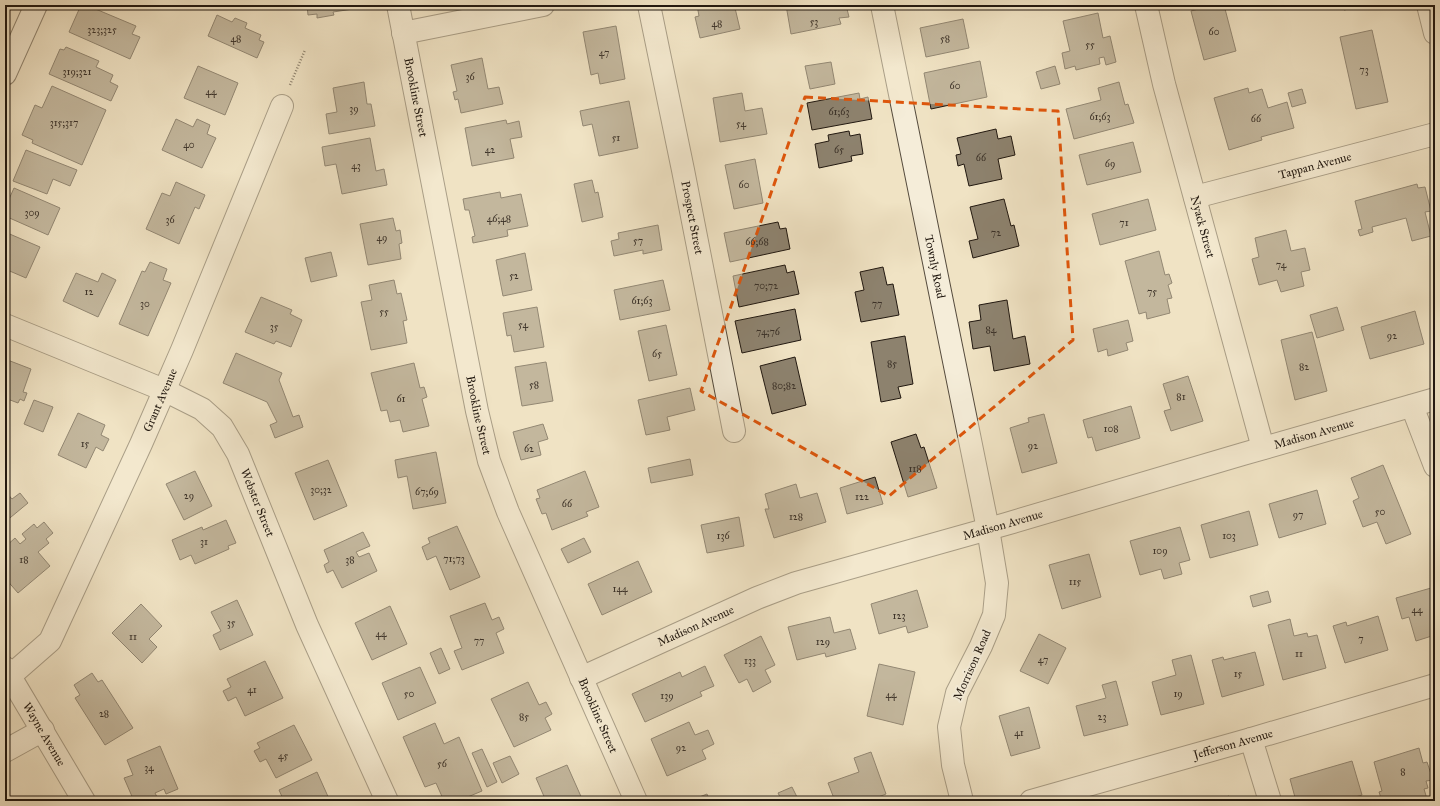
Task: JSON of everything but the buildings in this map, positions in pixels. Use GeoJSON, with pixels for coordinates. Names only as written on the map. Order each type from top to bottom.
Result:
{"type":"FeatureCollection","features":[{"type":"Feature","properties":{"kind":"street"},"geometry":{"type":"LineString","coordinates":[[5,74],[36,5]]}},
{"type":"Feature","properties":{"kind":"street","name":"Brookline Street"},"geometry":{"type":"LineString","coordinates":[[398,5],[477,411],[489,461],[508,512],[636,801]]}},
{"type":"Feature","properties":{"kind":"street"},"geometry":{"type":"LineString","coordinates":[[403,33],[543,5]]}},
{"type":"Feature","properties":{"kind":"street","name":"Prospect Street"},"geometry":{"type":"LineString","coordinates":[[649,5],[734,431]]}},
{"type":"Feature","properties":{"kind":"street","name":"Townly Road"},"geometry":{"type":"LineString","coordinates":[[882,5],[988,529]]}},
{"type":"Feature","properties":{"kind":"street","name":"Nyack Street"},"geometry":{"type":"LineString","coordinates":[[1146,5],[1164,84],[1263,448]]}},
{"type":"Feature","properties":{"kind":"street"},"geometry":{"type":"LineString","coordinates":[[1428,5],[1435,33]]}},
{"type":"Feature","properties":{"kind":"street","name":"Grant Avenue"},"geometry":{"type":"LineString","coordinates":[[8,672],[50,641],[182,350],[282,106]]}},
{"type":"Feature","properties":{"kind":"street","name":"Tappan Avenue"},"geometry":{"type":"LineString","coordinates":[[1195,197],[1435,134]]}},
{"type":"Feature","properties":{"kind":"street","name":"Webster Street"},"geometry":{"type":"LineString","coordinates":[[5,325],[164,390],[202,409],[222,427],[238,454],[307,625],[387,801]]}},
{"type":"Feature","properties":{"kind":"street","name":"Madison Avenue"},"geometry":{"type":"LineString","coordinates":[[581,678],[757,598],[796,583],[988,529],[1435,399]]}},
{"type":"Feature","properties":{"kind":"street"},"geometry":{"type":"LineString","coordinates":[[1412,406],[1435,466]]}},
{"type":"Feature","properties":{"kind":"street","name":"Morrison Road"},"geometry":{"type":"LineString","coordinates":[[962,801],[953,765],[949,727],[957,693],[981,646],[994,615],[997,583],[988,529]]}},
{"type":"Feature","properties":{"kind":"street","name":"Wayne Avenue"},"geometry":{"type":"LineString","coordinates":[[8,672],[84,801]]}},
{"type":"Feature","properties":{"kind":"street","name":"Jefferson Avenue"},"geometry":{"type":"LineString","coordinates":[[1031,801],[1435,685]]}},
{"type":"Feature","properties":{"kind":"street"},"geometry":{"type":"LineString","coordinates":[[5,750],[43,730]]}},
{"type":"Feature","properties":{"kind":"street"},"geometry":{"type":"LineString","coordinates":[[1251,739],[1270,801]]}},
{"type":"Feature","properties":{"kind":"path"},"geometry":{"type":"LineString","coordinates":[[282,106],[305,50]]}},
{"type":"Feature","properties":{"kind":"highlighted area"},"geometry":{"type":"Polygon","coordinates":[[[805,97],[1058,111],[1073,340],[889,496],[701,391],[805,97]]]}}]}
